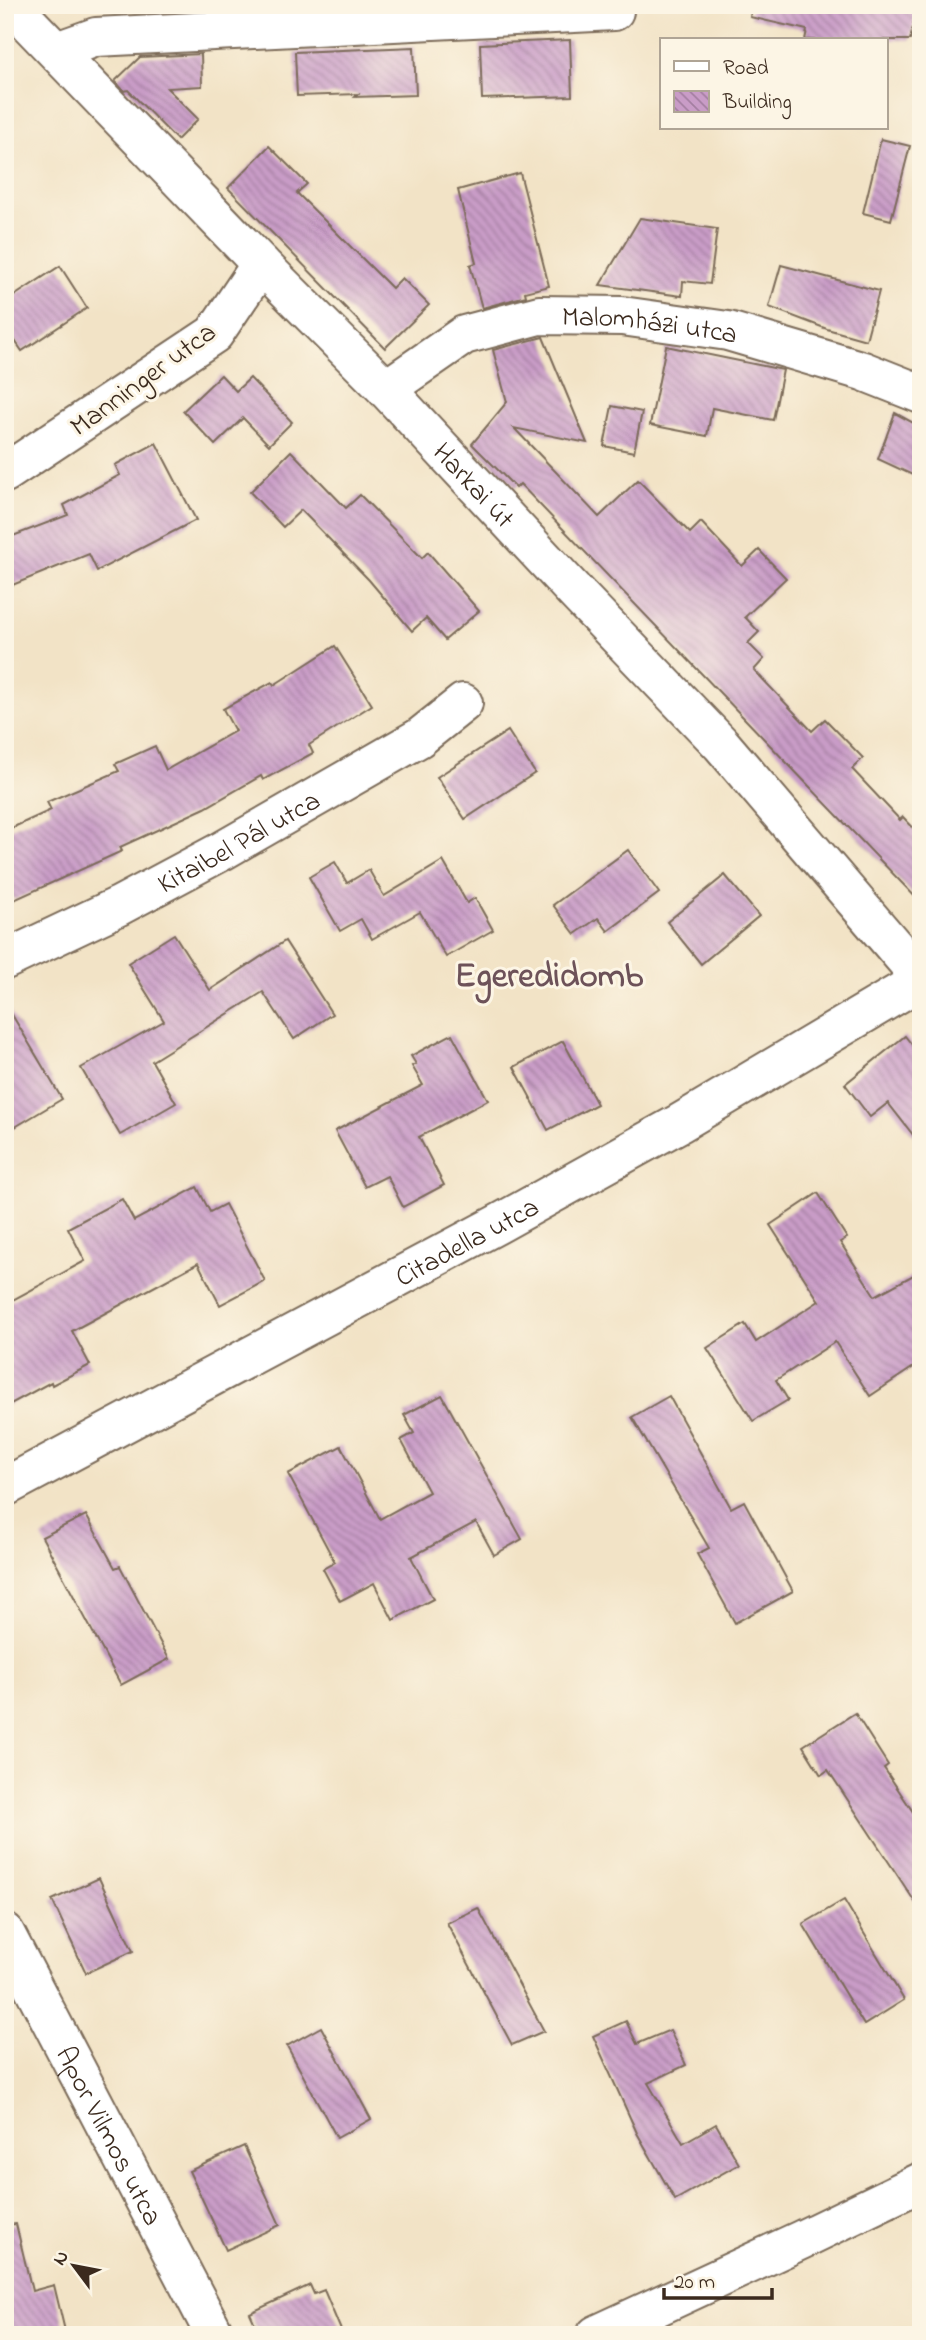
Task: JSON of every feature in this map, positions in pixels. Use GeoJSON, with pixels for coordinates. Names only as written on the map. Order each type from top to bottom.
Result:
{"type":"FeatureCollection","features":[{"type":"Feature","properties":{"kind":"street","name":"Harkai út"},"geometry":{"type":"LineString","coordinates":[[11,5],[386,389],[721,744],[921,979]]}},
{"type":"Feature","properties":{"kind":"street"},"geometry":{"type":"LineString","coordinates":[[57,51],[96,37],[614,11]]}},
{"type":"Feature","properties":{"kind":"street","name":"Manninger utca"},"geometry":{"type":"LineString","coordinates":[[5,473],[214,334],[261,264]]}},
{"type":"Feature","properties":{"kind":"street","name":"Malomházi utca"},"geometry":{"type":"LineString","coordinates":[[386,389],[464,335],[539,314],[621,316],[728,331],[863,371],[921,394]]}},
{"type":"Feature","properties":{"kind":"street","name":"Kitaibel Pál utca"},"geometry":{"type":"LineString","coordinates":[[5,960],[119,906],[222,851],[419,737],[463,703]]}},
{"type":"Feature","properties":{"kind":"street","name":"Citadella utca"},"geometry":{"type":"LineString","coordinates":[[5,1487],[498,1224],[680,1123],[921,979]]}},
{"type":"Feature","properties":{"kind":"street","name":"Apor Vilmos utca"},"geometry":{"type":"LineString","coordinates":[[5,1933],[215,2335]]}},
{"type":"Feature","properties":{"kind":"street"},"geometry":{"type":"LineString","coordinates":[[596,2335],[921,2182]]}},
{"type":"Feature","properties":{"kind":"building"},"geometry":{"type":"Polygon","coordinates":[[[752,5],[918,5],[910,40],[805,38],[807,30],[750,17],[752,5]]]}},
{"type":"Feature","properties":{"kind":"building"},"geometry":{"type":"Polygon","coordinates":[[[570,40],[572,96],[482,99],[480,44],[570,40]]]}},
{"type":"Feature","properties":{"kind":"building"},"geometry":{"type":"Polygon","coordinates":[[[414,47],[416,95],[297,96],[295,52],[414,47]]]}},
{"type":"Feature","properties":{"kind":"building"},"geometry":{"type":"Polygon","coordinates":[[[201,54],[202,86],[167,88],[198,119],[177,140],[128,90],[124,91],[115,81],[140,57],[201,54]]]}},
{"type":"Feature","properties":{"kind":"building"},"geometry":{"type":"Polygon","coordinates":[[[881,139],[910,146],[891,220],[863,213],[881,139]]]}},
{"type":"Feature","properties":{"kind":"building"},"geometry":{"type":"Polygon","coordinates":[[[269,146],[307,184],[297,193],[392,288],[402,278],[429,305],[385,348],[228,188],[269,146]]]}},
{"type":"Feature","properties":{"kind":"building"},"geometry":{"type":"Polygon","coordinates":[[[520,173],[549,286],[525,292],[526,296],[482,308],[470,265],[476,263],[458,190],[520,173]]]}},
{"type":"Feature","properties":{"kind":"building"},"geometry":{"type":"Polygon","coordinates":[[[640,218],[717,229],[710,284],[683,281],[682,296],[600,285],[640,218]]]}},
{"type":"Feature","properties":{"kind":"building"},"geometry":{"type":"Polygon","coordinates":[[[781,265],[879,291],[866,340],[827,329],[769,307],[781,265]]]}},
{"type":"Feature","properties":{"kind":"building"},"geometry":{"type":"Polygon","coordinates":[[[60,266],[87,308],[22,351],[5,326],[5,302],[60,266]]]}},
{"type":"Feature","properties":{"kind":"building"},"geometry":{"type":"Polygon","coordinates":[[[543,337],[587,443],[514,428],[599,517],[638,480],[690,533],[701,522],[742,566],[759,550],[786,578],[745,617],[759,632],[748,643],[764,659],[754,670],[812,731],[825,719],[863,758],[852,769],[900,820],[903,817],[921,836],[921,903],[520,484],[516,488],[472,444],[507,402],[493,350],[543,337]]]}},
{"type":"Feature","properties":{"kind":"building"},"geometry":{"type":"Polygon","coordinates":[[[666,346],[783,370],[773,420],[712,408],[707,436],[650,425],[666,346]]]}},
{"type":"Feature","properties":{"kind":"building"},"geometry":{"type":"Polygon","coordinates":[[[221,375],[236,391],[250,378],[292,422],[269,445],[243,418],[215,445],[183,411],[221,375]]]}},
{"type":"Feature","properties":{"kind":"building"},"geometry":{"type":"Polygon","coordinates":[[[612,406],[642,412],[634,452],[604,446],[612,406]]]}},
{"type":"Feature","properties":{"kind":"building"},"geometry":{"type":"Polygon","coordinates":[[[895,413],[921,427],[921,479],[878,459],[895,413]]]}},
{"type":"Feature","properties":{"kind":"building"},"geometry":{"type":"Polygon","coordinates":[[[156,443],[196,520],[97,571],[89,554],[5,588],[5,539],[68,515],[64,505],[120,475],[115,465],[156,443]]]}},
{"type":"Feature","properties":{"kind":"building"},"geometry":{"type":"Polygon","coordinates":[[[291,451],[346,508],[360,495],[422,558],[428,552],[479,611],[445,640],[426,618],[412,631],[369,580],[301,510],[283,527],[250,492],[291,451]]]}},
{"type":"Feature","properties":{"kind":"building"},"geometry":{"type":"Polygon","coordinates":[[[335,646],[372,705],[309,745],[313,753],[263,780],[261,776],[205,808],[120,847],[122,851],[14,900],[5,880],[5,831],[51,810],[47,802],[119,771],[115,764],[155,746],[166,770],[235,731],[223,709],[272,682],[274,685],[335,646]]]}},
{"type":"Feature","properties":{"kind":"building"},"geometry":{"type":"Polygon","coordinates":[[[508,731],[535,773],[465,819],[437,777],[508,731]]]}},
{"type":"Feature","properties":{"kind":"building"},"geometry":{"type":"Polygon","coordinates":[[[628,850],[659,893],[608,931],[598,918],[575,934],[553,905],[628,850]]]}},
{"type":"Feature","properties":{"kind":"building"},"geometry":{"type":"Polygon","coordinates":[[[443,861],[467,903],[475,898],[493,930],[446,957],[420,912],[372,939],[361,919],[340,931],[309,877],[335,862],[347,883],[369,870],[384,896],[443,861]]]}},
{"type":"Feature","properties":{"kind":"building"},"geometry":{"type":"Polygon","coordinates":[[[725,875],[759,916],[701,964],[667,922],[725,875]]]}},
{"type":"Feature","properties":{"kind":"building"},"geometry":{"type":"Polygon","coordinates":[[[174,934],[210,990],[285,941],[332,1014],[294,1039],[263,992],[152,1061],[176,1103],[120,1135],[81,1068],[164,1021],[128,963],[174,934]]]}},
{"type":"Feature","properties":{"kind":"building"},"geometry":{"type":"Polygon","coordinates":[[[5,1003],[62,1099],[5,1133],[5,1003]]]}},
{"type":"Feature","properties":{"kind":"building"},"geometry":{"type":"Polygon","coordinates":[[[452,1034],[488,1100],[419,1137],[444,1185],[403,1207],[387,1176],[365,1187],[335,1131],[423,1085],[412,1066],[416,1064],[411,1056],[452,1034]]]}},
{"type":"Feature","properties":{"kind":"building"},"geometry":{"type":"Polygon","coordinates":[[[905,1036],[921,1056],[921,1145],[888,1103],[870,1117],[845,1084],[905,1036]]]}},
{"type":"Feature","properties":{"kind":"building"},"geometry":{"type":"Polygon","coordinates":[[[563,1041],[597,1104],[548,1130],[514,1067],[563,1041]]]}},
{"type":"Feature","properties":{"kind":"building"},"geometry":{"type":"Polygon","coordinates":[[[197,1187],[210,1212],[225,1204],[265,1281],[220,1305],[198,1263],[72,1331],[90,1365],[5,1407],[5,1304],[85,1261],[68,1228],[122,1199],[134,1221],[197,1187]]]}},
{"type":"Feature","properties":{"kind":"building"},"geometry":{"type":"Polygon","coordinates":[[[818,1193],[847,1238],[840,1242],[875,1296],[921,1271],[921,1362],[870,1396],[835,1342],[776,1380],[788,1400],[753,1421],[707,1348],[745,1324],[756,1342],[819,1301],[770,1225],[818,1193]]]}},
{"type":"Feature","properties":{"kind":"building"},"geometry":{"type":"Polygon","coordinates":[[[442,1395],[522,1539],[494,1555],[476,1522],[411,1557],[433,1599],[393,1620],[374,1583],[340,1601],[323,1569],[335,1562],[288,1474],[341,1446],[380,1519],[429,1492],[401,1440],[414,1433],[404,1415],[442,1395]]]}},
{"type":"Feature","properties":{"kind":"building"},"geometry":{"type":"Polygon","coordinates":[[[669,1396],[731,1508],[744,1501],[793,1591],[735,1623],[697,1554],[709,1548],[632,1417],[669,1396]]]}},
{"type":"Feature","properties":{"kind":"building"},"geometry":{"type":"Polygon","coordinates":[[[86,1515],[115,1568],[120,1566],[169,1659],[121,1685],[42,1537],[86,1515]]]}},
{"type":"Feature","properties":{"kind":"building"},"geometry":{"type":"Polygon","coordinates":[[[855,1713],[888,1765],[884,1768],[921,1824],[921,1911],[828,1770],[821,1775],[803,1746],[855,1713]]]}},
{"type":"Feature","properties":{"kind":"building"},"geometry":{"type":"Polygon","coordinates":[[[99,1878],[133,1951],[86,1973],[52,1900],[99,1878]]]}},
{"type":"Feature","properties":{"kind":"building"},"geometry":{"type":"Polygon","coordinates":[[[844,1900],[904,2000],[864,2025],[803,1924],[844,1900]]]}},
{"type":"Feature","properties":{"kind":"building"},"geometry":{"type":"Polygon","coordinates":[[[478,1908],[544,2031],[512,2045],[447,1923],[478,1908]]]}},
{"type":"Feature","properties":{"kind":"building"},"geometry":{"type":"Polygon","coordinates":[[[626,2021],[637,2044],[670,2030],[686,2065],[648,2083],[683,2143],[716,2124],[739,2164],[675,2200],[637,2133],[593,2036],[626,2021]]]}},
{"type":"Feature","properties":{"kind":"building"},"geometry":{"type":"Polygon","coordinates":[[[321,2027],[371,2119],[337,2138],[287,2046],[321,2027]]]}},
{"type":"Feature","properties":{"kind":"building"},"geometry":{"type":"Polygon","coordinates":[[[244,2146],[280,2225],[226,2250],[189,2171],[244,2146]]]}},
{"type":"Feature","properties":{"kind":"building"},"geometry":{"type":"Polygon","coordinates":[[[16,2224],[32,2291],[54,2285],[66,2335],[5,2335],[5,2225],[16,2224]]]}},
{"type":"Feature","properties":{"kind":"building"},"geometry":{"type":"Polygon","coordinates":[[[310,2285],[314,2294],[324,2290],[343,2335],[260,2335],[250,2313],[310,2285]]]}},
{"type":"Feature","properties":{"kind":"district","name":"Egeredidomb"},"geometry":{"type":"Point","coordinates":[549,974]}}]}
